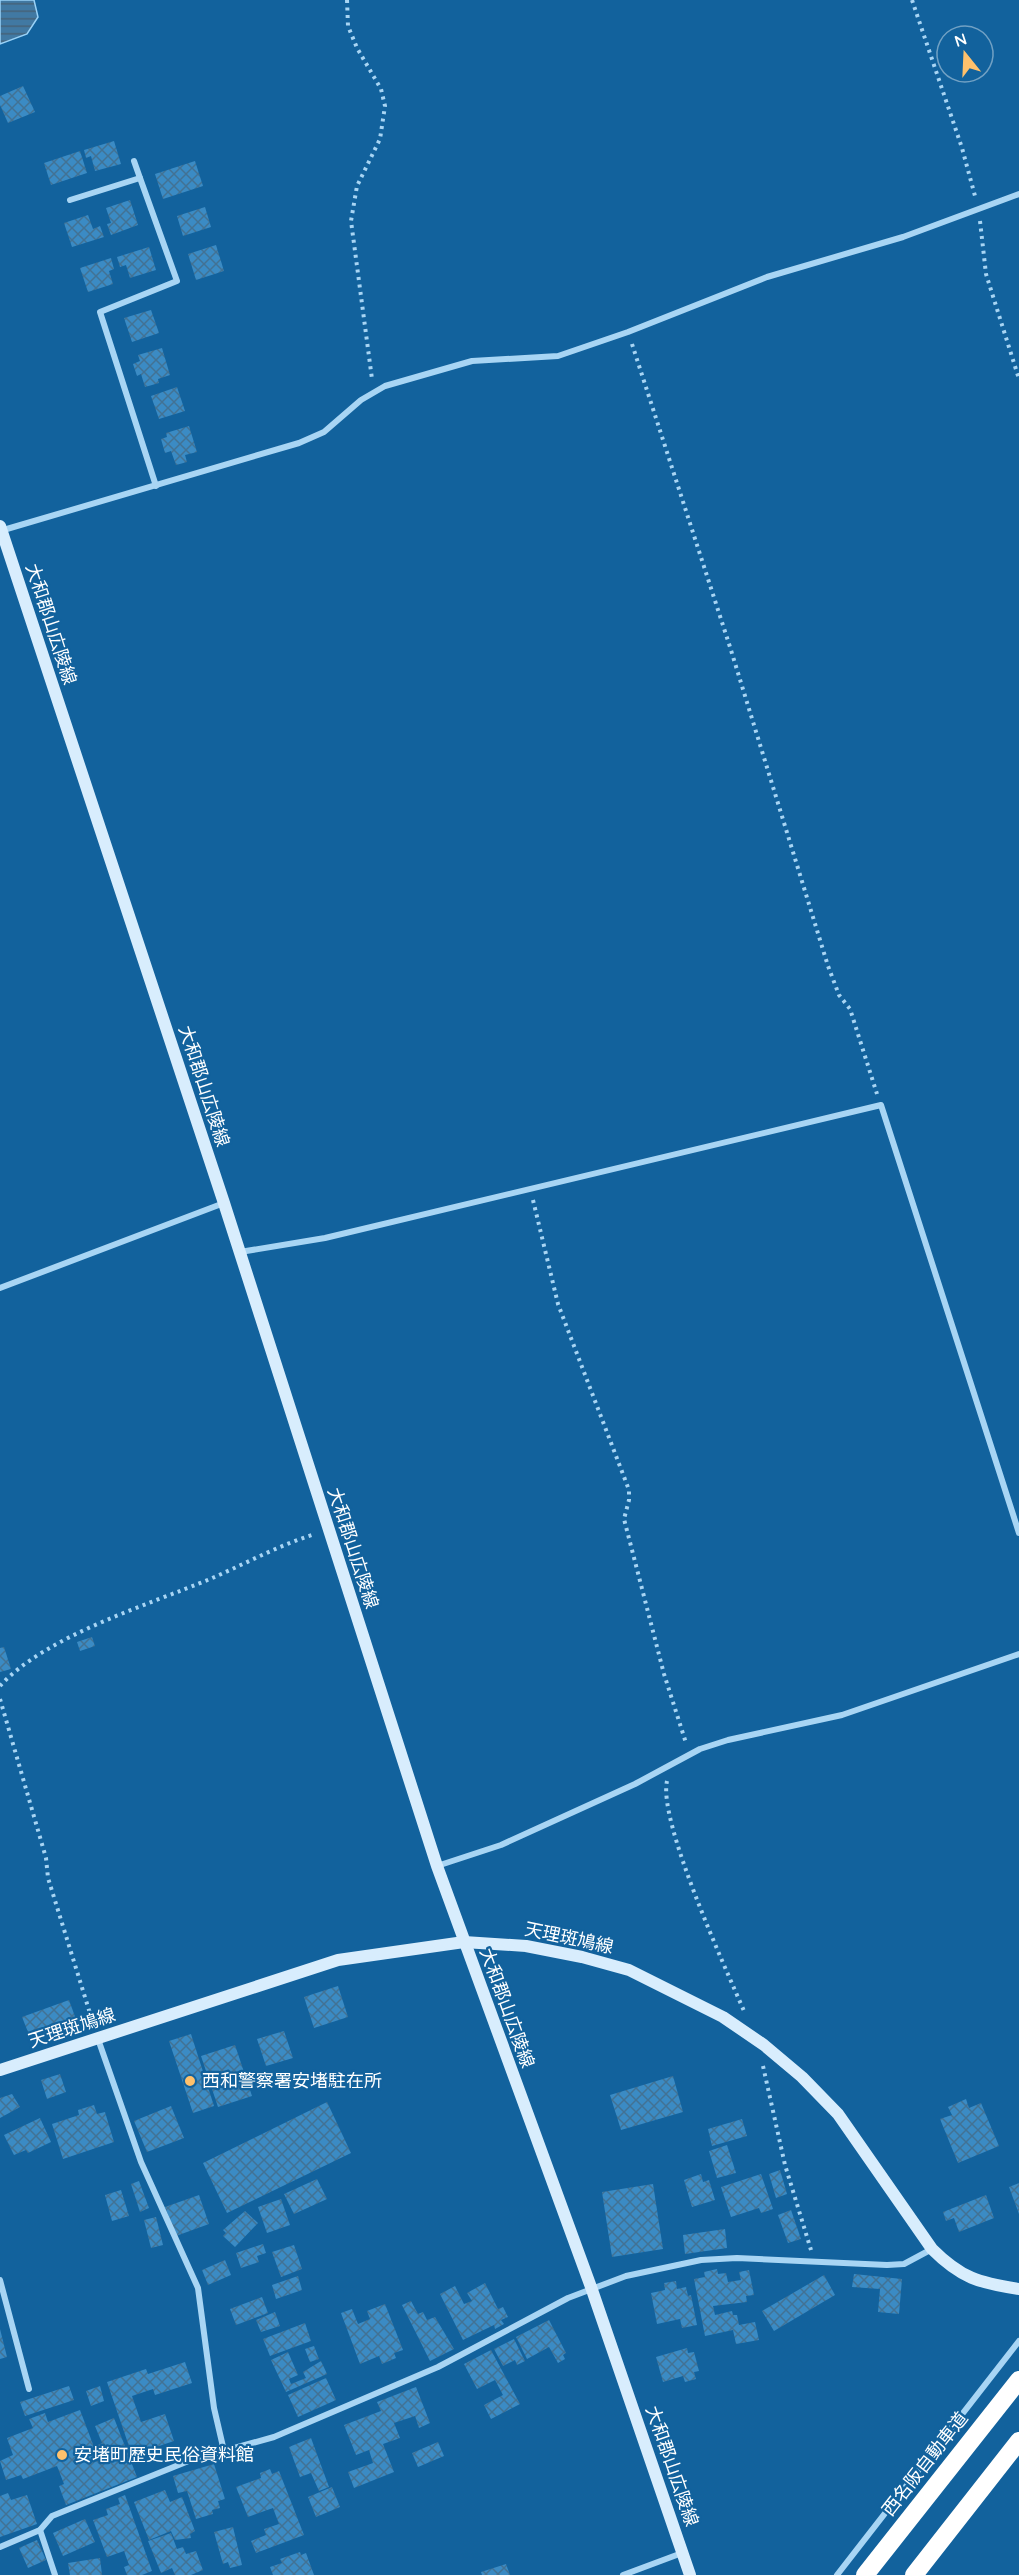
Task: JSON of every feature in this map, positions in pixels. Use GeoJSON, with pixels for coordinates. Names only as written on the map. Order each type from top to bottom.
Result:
{"type":"FeatureCollection","features":[{"type":"Feature","properties":{"kind":"highway","name":"西名阪自動車道"},"geometry":{"type":"LineString","coordinates":[[865,2575],[1019,2380]]}},
{"type":"Feature","properties":{"kind":"highway"},"geometry":{"type":"LineString","coordinates":[[915,2575],[1019,2441]]}},
{"type":"Feature","properties":{"kind":"main road","name":"大和郡山広陵線"},"geometry":{"type":"LineString","coordinates":[[0,529],[224,1203],[327,1530],[437,1866],[591,2287],[690,2575]]}},
{"type":"Feature","properties":{"kind":"main road","name":"天理斑鳩線"},"geometry":{"type":"LineString","coordinates":[[0,2070],[338,1960],[464,1942],[526,1946],[629,1970],[723,2017],[764,2045],[802,2077],[838,2114],[932,2249],[949,2266],[967,2278],[1019,2289]]}},
{"type":"Feature","properties":{"kind":"street"},"geometry":{"type":"LineString","coordinates":[[134,161],[177,281],[146,296],[100,312],[156,486]]}},
{"type":"Feature","properties":{"kind":"street"},"geometry":{"type":"LineString","coordinates":[[70,200],[140,178]]}},
{"type":"Feature","properties":{"kind":"street"},"geometry":{"type":"LineString","coordinates":[[0,529],[299,443],[324,432],[373,392],[447,366],[496,358],[558,356],[628,332],[767,277],[903,237],[1019,194]]}},
{"type":"Feature","properties":{"kind":"street"},"geometry":{"type":"LineString","coordinates":[[240,1252],[325,1238],[881,1105],[1019,1533]]}},
{"type":"Feature","properties":{"kind":"street"},"geometry":{"type":"LineString","coordinates":[[0,1288],[224,1203]]}},
{"type":"Feature","properties":{"kind":"street"},"geometry":{"type":"LineString","coordinates":[[437,1866],[501,1845],[635,1784],[690,1755],[728,1740],[842,1715],[1019,1654]]}},
{"type":"Feature","properties":{"kind":"street"},"geometry":{"type":"LineString","coordinates":[[98,2039],[141,2162],[198,2288],[214,2408],[224,2451]]}},
{"type":"Feature","properties":{"kind":"street"},"geometry":{"type":"LineString","coordinates":[[0,2547],[40,2530],[52,2516],[191,2460],[274,2437],[438,2367],[591,2287],[626,2276],[701,2260],[779,2259],[887,2265],[904,2264],[932,2249]]}},
{"type":"Feature","properties":{"kind":"street"},"geometry":{"type":"LineString","coordinates":[[0,2280],[29,2389]]}},
{"type":"Feature","properties":{"kind":"street"},"geometry":{"type":"LineString","coordinates":[[837,2575],[1019,2341]]}},
{"type":"Feature","properties":{"kind":"street"},"geometry":{"type":"LineString","coordinates":[[40,2530],[55,2575]]}},
{"type":"Feature","properties":{"kind":"street"},"geometry":{"type":"LineString","coordinates":[[623,2575],[682,2553]]}},
{"type":"Feature","properties":{"kind":"path"},"geometry":{"type":"LineString","coordinates":[[346,0],[348,26],[357,48],[381,89],[385,106],[380,139],[357,186],[351,221],[373,392]]}},
{"type":"Feature","properties":{"kind":"path"},"geometry":{"type":"LineString","coordinates":[[912,0],[962,148],[978,208],[986,274],[1019,379]]}},
{"type":"Feature","properties":{"kind":"path"},"geometry":{"type":"LineString","coordinates":[[628,332],[828,966],[839,995],[850,1009],[881,1105]]}},
{"type":"Feature","properties":{"kind":"path"},"geometry":{"type":"LineString","coordinates":[[531,1190],[558,1304],[629,1490],[630,1500],[624,1519],[664,1674],[690,1755]]}},
{"type":"Feature","properties":{"kind":"path"},"geometry":{"type":"LineString","coordinates":[[0,1686],[10,1674],[28,1662],[89,1627],[168,1597],[298,1539],[327,1530]]}},
{"type":"Feature","properties":{"kind":"path"},"geometry":{"type":"LineString","coordinates":[[0,1699],[46,1858],[48,1878],[98,2039]]}},
{"type":"Feature","properties":{"kind":"water"},"geometry":{"type":"Polygon","coordinates":[[[0,0],[34,0],[38,17],[27,34],[0,44],[0,0]]]}},
{"type":"Feature","properties":{"kind":"building"},"geometry":{"type":"Polygon","coordinates":[[[23,86],[35,112],[8,123],[0,105],[0,96],[23,86]]]}},
{"type":"Feature","properties":{"kind":"building"},"geometry":{"type":"Polygon","coordinates":[[[114,141],[121,164],[95,171],[91,156],[86,158],[84,150],[114,141]]]}},
{"type":"Feature","properties":{"kind":"building"},"geometry":{"type":"Polygon","coordinates":[[[80,151],[87,173],[51,185],[44,163],[80,151]]]}},
{"type":"Feature","properties":{"kind":"building"},"geometry":{"type":"Polygon","coordinates":[[[195,161],[203,186],[163,199],[155,174],[195,161]]]}},
{"type":"Feature","properties":{"kind":"building"},"geometry":{"type":"Polygon","coordinates":[[[130,200],[138,225],[111,235],[107,224],[111,223],[106,208],[130,200]]]}},
{"type":"Feature","properties":{"kind":"building"},"geometry":{"type":"Polygon","coordinates":[[[205,207],[211,227],[183,236],[177,216],[205,207]]]}},
{"type":"Feature","properties":{"kind":"building"},"geometry":{"type":"Polygon","coordinates":[[[88,215],[93,229],[100,226],[104,237],[72,247],[64,223],[88,215]]]}},
{"type":"Feature","properties":{"kind":"building"},"geometry":{"type":"Polygon","coordinates":[[[216,245],[224,271],[196,280],[188,254],[216,245]]]}},
{"type":"Feature","properties":{"kind":"building"},"geometry":{"type":"Polygon","coordinates":[[[149,247],[156,270],[130,278],[126,265],[120,267],[117,257],[149,247]]]}},
{"type":"Feature","properties":{"kind":"building"},"geometry":{"type":"Polygon","coordinates":[[[111,258],[114,269],[109,271],[113,284],[88,292],[80,268],[111,258]]]}},
{"type":"Feature","properties":{"kind":"building"},"geometry":{"type":"Polygon","coordinates":[[[151,310],[159,333],[132,342],[124,318],[151,310]]]}},
{"type":"Feature","properties":{"kind":"building"},"geometry":{"type":"Polygon","coordinates":[[[162,348],[170,375],[158,379],[159,383],[145,387],[141,374],[137,376],[133,364],[140,361],[138,355],[162,348]]]}},
{"type":"Feature","properties":{"kind":"building"},"geometry":{"type":"Polygon","coordinates":[[[177,387],[185,411],[159,419],[151,396],[177,387]]]}},
{"type":"Feature","properties":{"kind":"building"},"geometry":{"type":"Polygon","coordinates":[[[189,426],[197,452],[185,455],[187,462],[176,465],[171,451],[165,453],[161,439],[167,437],[166,433],[189,426]]]}},
{"type":"Feature","properties":{"kind":"building"},"geometry":{"type":"Polygon","coordinates":[[[92,1637],[95,1646],[80,1651],[77,1642],[92,1637]]]}},
{"type":"Feature","properties":{"kind":"building"},"geometry":{"type":"Polygon","coordinates":[[[4,1647],[11,1669],[0,1672],[0,1648],[4,1647]]]}},
{"type":"Feature","properties":{"kind":"building"},"geometry":{"type":"Polygon","coordinates":[[[338,1986],[348,2017],[314,2028],[304,1997],[338,1986]]]}},
{"type":"Feature","properties":{"kind":"building"},"geometry":{"type":"Polygon","coordinates":[[[69,2000],[78,2025],[32,2042],[22,2017],[69,2000]]]}},
{"type":"Feature","properties":{"kind":"building"},"geometry":{"type":"Polygon","coordinates":[[[284,2031],[293,2058],[266,2066],[257,2039],[284,2031]]]}},
{"type":"Feature","properties":{"kind":"building"},"geometry":{"type":"Polygon","coordinates":[[[191,2034],[214,2106],[193,2113],[169,2041],[191,2034]]]}},
{"type":"Feature","properties":{"kind":"building"},"geometry":{"type":"Polygon","coordinates":[[[235,2045],[252,2096],[218,2107],[201,2056],[235,2045]]]}},
{"type":"Feature","properties":{"kind":"building"},"geometry":{"type":"Polygon","coordinates":[[[60,2074],[66,2092],[47,2099],[41,2080],[60,2074]]]}},
{"type":"Feature","properties":{"kind":"building"},"geometry":{"type":"Polygon","coordinates":[[[673,2076],[683,2112],[621,2130],[610,2095],[673,2076]]]}},
{"type":"Feature","properties":{"kind":"building"},"geometry":{"type":"Polygon","coordinates":[[[12,2094],[20,2107],[0,2118],[0,2098],[12,2094]]]}},
{"type":"Feature","properties":{"kind":"building"},"geometry":{"type":"Polygon","coordinates":[[[966,2099],[969,2108],[981,2103],[999,2146],[958,2163],[940,2119],[952,2115],[948,2107],[966,2099]]]}},
{"type":"Feature","properties":{"kind":"building"},"geometry":{"type":"Polygon","coordinates":[[[327,2102],[351,2153],[227,2213],[203,2163],[327,2102]]]}},
{"type":"Feature","properties":{"kind":"building"},"geometry":{"type":"Polygon","coordinates":[[[94,2105],[97,2114],[105,2112],[114,2142],[63,2159],[52,2124],[79,2115],[78,2110],[94,2105]]]}},
{"type":"Feature","properties":{"kind":"building"},"geometry":{"type":"Polygon","coordinates":[[[171,2106],[184,2138],[147,2152],[134,2121],[171,2106]]]}},
{"type":"Feature","properties":{"kind":"building"},"geometry":{"type":"Polygon","coordinates":[[[40,2118],[51,2142],[28,2153],[26,2150],[14,2155],[4,2135],[40,2118]]]}},
{"type":"Feature","properties":{"kind":"building"},"geometry":{"type":"Polygon","coordinates":[[[742,2119],[747,2136],[712,2146],[708,2129],[742,2119]]]}},
{"type":"Feature","properties":{"kind":"building"},"geometry":{"type":"Polygon","coordinates":[[[727,2145],[736,2173],[717,2178],[709,2151],[727,2145]]]}},
{"type":"Feature","properties":{"kind":"building"},"geometry":{"type":"Polygon","coordinates":[[[780,2170],[787,2194],[776,2198],[769,2174],[780,2170]]]}},
{"type":"Feature","properties":{"kind":"building"},"geometry":{"type":"Polygon","coordinates":[[[701,2174],[703,2182],[709,2180],[715,2200],[692,2207],[684,2180],[701,2174]]]}},
{"type":"Feature","properties":{"kind":"building"},"geometry":{"type":"Polygon","coordinates":[[[761,2174],[773,2209],[761,2213],[759,2208],[731,2217],[721,2187],[761,2174]]]}},
{"type":"Feature","properties":{"kind":"building"},"geometry":{"type":"Polygon","coordinates":[[[317,2179],[327,2199],[294,2214],[284,2194],[317,2179]]]}},
{"type":"Feature","properties":{"kind":"building"},"geometry":{"type":"Polygon","coordinates":[[[139,2181],[149,2208],[140,2212],[131,2184],[139,2181]]]}},
{"type":"Feature","properties":{"kind":"building"},"geometry":{"type":"Polygon","coordinates":[[[1019,2183],[1019,2214],[1009,2187],[1019,2183]]]}},
{"type":"Feature","properties":{"kind":"building"},"geometry":{"type":"Polygon","coordinates":[[[653,2184],[663,2249],[612,2257],[602,2192],[653,2184]]]}},
{"type":"Feature","properties":{"kind":"building"},"geometry":{"type":"Polygon","coordinates":[[[121,2190],[129,2216],[112,2221],[105,2195],[121,2190]]]}},
{"type":"Feature","properties":{"kind":"building"},"geometry":{"type":"Polygon","coordinates":[[[199,2195],[209,2224],[176,2236],[165,2207],[199,2195]]]}},
{"type":"Feature","properties":{"kind":"building"},"geometry":{"type":"Polygon","coordinates":[[[986,2195],[994,2218],[959,2232],[954,2218],[946,2221],[943,2212],[986,2195]]]}},
{"type":"Feature","properties":{"kind":"building"},"geometry":{"type":"Polygon","coordinates":[[[281,2199],[290,2225],[267,2233],[258,2207],[281,2199]]]}},
{"type":"Feature","properties":{"kind":"building"},"geometry":{"type":"Polygon","coordinates":[[[791,2210],[801,2239],[788,2243],[778,2215],[791,2210]]]}},
{"type":"Feature","properties":{"kind":"building"},"geometry":{"type":"Polygon","coordinates":[[[245,2211],[258,2223],[235,2247],[223,2236],[226,2233],[223,2230],[245,2211]]]}},
{"type":"Feature","properties":{"kind":"building"},"geometry":{"type":"Polygon","coordinates":[[[156,2217],[163,2245],[151,2248],[144,2220],[156,2217]]]}},
{"type":"Feature","properties":{"kind":"building"},"geometry":{"type":"Polygon","coordinates":[[[725,2229],[727,2248],[685,2254],[683,2235],[725,2229]]]}},
{"type":"Feature","properties":{"kind":"building"},"geometry":{"type":"Polygon","coordinates":[[[263,2244],[266,2253],[257,2256],[259,2262],[241,2268],[236,2253],[263,2244]]]}},
{"type":"Feature","properties":{"kind":"building"},"geometry":{"type":"Polygon","coordinates":[[[294,2245],[302,2269],[281,2277],[272,2252],[294,2245]]]}},
{"type":"Feature","properties":{"kind":"building"},"geometry":{"type":"Polygon","coordinates":[[[225,2260],[231,2275],[208,2285],[202,2270],[225,2260]]]}},
{"type":"Feature","properties":{"kind":"building"},"geometry":{"type":"Polygon","coordinates":[[[717,2269],[718,2274],[726,2273],[728,2282],[741,2280],[739,2272],[749,2270],[754,2295],[746,2296],[747,2302],[713,2306],[715,2315],[732,2311],[733,2315],[737,2315],[739,2325],[755,2322],[759,2340],[736,2344],[733,2330],[705,2336],[694,2279],[705,2277],[704,2272],[717,2269]]]}},
{"type":"Feature","properties":{"kind":"building"},"geometry":{"type":"Polygon","coordinates":[[[854,2274],[902,2279],[899,2314],[878,2312],[880,2289],[852,2287],[854,2274]]]}},
{"type":"Feature","properties":{"kind":"building"},"geometry":{"type":"Polygon","coordinates":[[[824,2275],[835,2295],[774,2331],[762,2311],[824,2275]]]}},
{"type":"Feature","properties":{"kind":"building"},"geometry":{"type":"Polygon","coordinates":[[[298,2276],[302,2290],[276,2299],[272,2285],[298,2276]]]}},
{"type":"Feature","properties":{"kind":"building"},"geometry":{"type":"Polygon","coordinates":[[[676,2281],[677,2289],[686,2287],[688,2296],[691,2295],[697,2325],[682,2328],[680,2319],[657,2324],[651,2293],[665,2290],[664,2283],[676,2281]]]}},
{"type":"Feature","properties":{"kind":"building"},"geometry":{"type":"Polygon","coordinates":[[[485,2283],[498,2309],[503,2307],[508,2317],[501,2320],[504,2324],[495,2329],[494,2325],[463,2340],[440,2294],[455,2286],[464,2304],[472,2301],[467,2293],[485,2283]]]}},
{"type":"Feature","properties":{"kind":"building"},"geometry":{"type":"Polygon","coordinates":[[[262,2297],[268,2313],[236,2325],[230,2309],[262,2297]]]}},
{"type":"Feature","properties":{"kind":"building"},"geometry":{"type":"Polygon","coordinates":[[[411,2301],[418,2314],[423,2312],[427,2320],[435,2317],[454,2349],[430,2361],[402,2305],[411,2301]]]}},
{"type":"Feature","properties":{"kind":"building"},"geometry":{"type":"Polygon","coordinates":[[[385,2304],[403,2350],[394,2353],[396,2358],[382,2364],[379,2356],[360,2364],[341,2313],[352,2309],[358,2324],[370,2319],[367,2311],[385,2304]]]}},
{"type":"Feature","properties":{"kind":"building"},"geometry":{"type":"Polygon","coordinates":[[[275,2312],[280,2326],[261,2332],[256,2320],[275,2312]]]}},
{"type":"Feature","properties":{"kind":"building"},"geometry":{"type":"Polygon","coordinates":[[[549,2320],[566,2353],[563,2355],[565,2359],[558,2363],[549,2347],[527,2359],[516,2337],[549,2320]]]}},
{"type":"Feature","properties":{"kind":"building"},"geometry":{"type":"Polygon","coordinates":[[[305,2323],[311,2341],[270,2356],[263,2339],[305,2323]]]}},
{"type":"Feature","properties":{"kind":"building"},"geometry":{"type":"Polygon","coordinates":[[[0,2329],[7,2357],[0,2359],[0,2329]]]}},
{"type":"Feature","properties":{"kind":"building"},"geometry":{"type":"Polygon","coordinates":[[[514,2339],[525,2361],[517,2365],[515,2360],[503,2366],[494,2349],[514,2339]]]}},
{"type":"Feature","properties":{"kind":"building"},"geometry":{"type":"Polygon","coordinates":[[[314,2346],[319,2359],[310,2362],[305,2349],[314,2346]]]}},
{"type":"Feature","properties":{"kind":"building"},"geometry":{"type":"Polygon","coordinates":[[[687,2348],[688,2353],[694,2352],[699,2371],[694,2372],[696,2379],[685,2382],[683,2376],[663,2382],[656,2357],[687,2348]]]}},
{"type":"Feature","properties":{"kind":"building"},"geometry":{"type":"Polygon","coordinates":[[[491,2350],[520,2404],[491,2419],[484,2405],[503,2395],[495,2380],[477,2389],[464,2364],[491,2350]]]}},
{"type":"Feature","properties":{"kind":"building"},"geometry":{"type":"Polygon","coordinates":[[[288,2352],[298,2375],[289,2379],[291,2384],[306,2378],[303,2372],[321,2361],[327,2374],[286,2392],[271,2360],[288,2352]]]}},
{"type":"Feature","properties":{"kind":"building"},"geometry":{"type":"Polygon","coordinates":[[[185,2362],[192,2383],[155,2395],[153,2389],[132,2396],[141,2422],[165,2414],[174,2441],[132,2455],[107,2382],[146,2369],[148,2374],[185,2362]]]}},
{"type":"Feature","properties":{"kind":"building"},"geometry":{"type":"Polygon","coordinates":[[[326,2378],[336,2400],[298,2417],[288,2395],[326,2378]]]}},
{"type":"Feature","properties":{"kind":"building"},"geometry":{"type":"Polygon","coordinates":[[[69,2386],[74,2400],[25,2416],[20,2402],[69,2386]]]}},
{"type":"Feature","properties":{"kind":"building"},"geometry":{"type":"Polygon","coordinates":[[[100,2386],[104,2401],[91,2406],[86,2391],[100,2386]]]}},
{"type":"Feature","properties":{"kind":"building"},"geometry":{"type":"Polygon","coordinates":[[[416,2387],[430,2423],[419,2428],[415,2416],[394,2423],[400,2438],[383,2444],[394,2472],[354,2488],[348,2472],[373,2463],[369,2450],[356,2455],[344,2425],[381,2411],[377,2402],[416,2387]]]}},
{"type":"Feature","properties":{"kind":"building"},"geometry":{"type":"Polygon","coordinates":[[[80,2410],[94,2447],[102,2443],[95,2426],[114,2418],[137,2477],[66,2505],[59,2486],[64,2484],[57,2466],[23,2479],[21,2475],[6,2480],[0,2461],[13,2455],[7,2438],[33,2428],[29,2419],[45,2413],[48,2422],[80,2410]]]}},
{"type":"Feature","properties":{"kind":"building"},"geometry":{"type":"Polygon","coordinates":[[[311,2438],[329,2487],[319,2491],[311,2473],[300,2477],[289,2447],[311,2438]]]}},
{"type":"Feature","properties":{"kind":"building"},"geometry":{"type":"Polygon","coordinates":[[[438,2442],[444,2456],[418,2467],[412,2453],[438,2442]]]}},
{"type":"Feature","properties":{"kind":"building"},"geometry":{"type":"Polygon","coordinates":[[[214,2464],[225,2499],[218,2501],[220,2508],[212,2510],[213,2514],[196,2519],[187,2491],[178,2493],[173,2476],[214,2464]]]}},
{"type":"Feature","properties":{"kind":"building"},"geometry":{"type":"Polygon","coordinates":[[[270,2469],[272,2474],[279,2471],[304,2535],[256,2553],[251,2541],[266,2535],[264,2529],[279,2524],[273,2508],[248,2517],[236,2487],[261,2478],[260,2473],[270,2469]]]}},
{"type":"Feature","properties":{"kind":"building"},"geometry":{"type":"Polygon","coordinates":[[[332,2487],[340,2507],[316,2517],[308,2497],[332,2487]]]}},
{"type":"Feature","properties":{"kind":"building"},"geometry":{"type":"Polygon","coordinates":[[[165,2490],[170,2502],[182,2497],[195,2531],[190,2534],[191,2538],[175,2540],[171,2531],[149,2540],[134,2502],[165,2490]]]}},
{"type":"Feature","properties":{"kind":"building"},"geometry":{"type":"Polygon","coordinates":[[[8,2493],[11,2500],[27,2495],[37,2524],[0,2537],[0,2496],[8,2493]]]}},
{"type":"Feature","properties":{"kind":"building"},"geometry":{"type":"Polygon","coordinates":[[[125,2495],[152,2571],[142,2575],[127,2575],[124,2567],[129,2565],[124,2551],[107,2557],[93,2520],[108,2515],[106,2509],[120,2504],[118,2498],[125,2495]]]}},
{"type":"Feature","properties":{"kind":"building"},"geometry":{"type":"Polygon","coordinates":[[[85,2519],[95,2542],[63,2556],[53,2533],[85,2519]]]}},
{"type":"Feature","properties":{"kind":"building"},"geometry":{"type":"Polygon","coordinates":[[[233,2527],[242,2565],[230,2568],[228,2562],[223,2564],[214,2532],[233,2527]]]}},
{"type":"Feature","properties":{"kind":"building"},"geometry":{"type":"Polygon","coordinates":[[[171,2533],[177,2549],[183,2547],[186,2554],[196,2551],[203,2570],[191,2575],[175,2575],[172,2568],[161,2573],[148,2541],[171,2533]]]}},
{"type":"Feature","properties":{"kind":"building"},"geometry":{"type":"Polygon","coordinates":[[[37,2540],[46,2560],[28,2568],[19,2548],[37,2540]]]}},
{"type":"Feature","properties":{"kind":"building"},"geometry":{"type":"Polygon","coordinates":[[[300,2552],[301,2555],[306,2553],[314,2575],[273,2575],[270,2567],[282,2563],[280,2559],[300,2552]]]}},
{"type":"Feature","properties":{"kind":"building"},"geometry":{"type":"Polygon","coordinates":[[[100,2558],[102,2575],[70,2575],[68,2563],[100,2558]]]}},
{"type":"Feature","properties":{"kind":"building"},"geometry":{"type":"Polygon","coordinates":[[[506,2564],[510,2575],[482,2575],[481,2572],[506,2564]]]}},
{"type":"Feature","properties":{"kind":"place","name":"西和警察署安堵駐在所"},"geometry":{"type":"Point","coordinates":[190,2081]}},
{"type":"Feature","properties":{"kind":"place","name":"安堵町歴史民俗資料館"},"geometry":{"type":"Point","coordinates":[62,2455]}}]}
